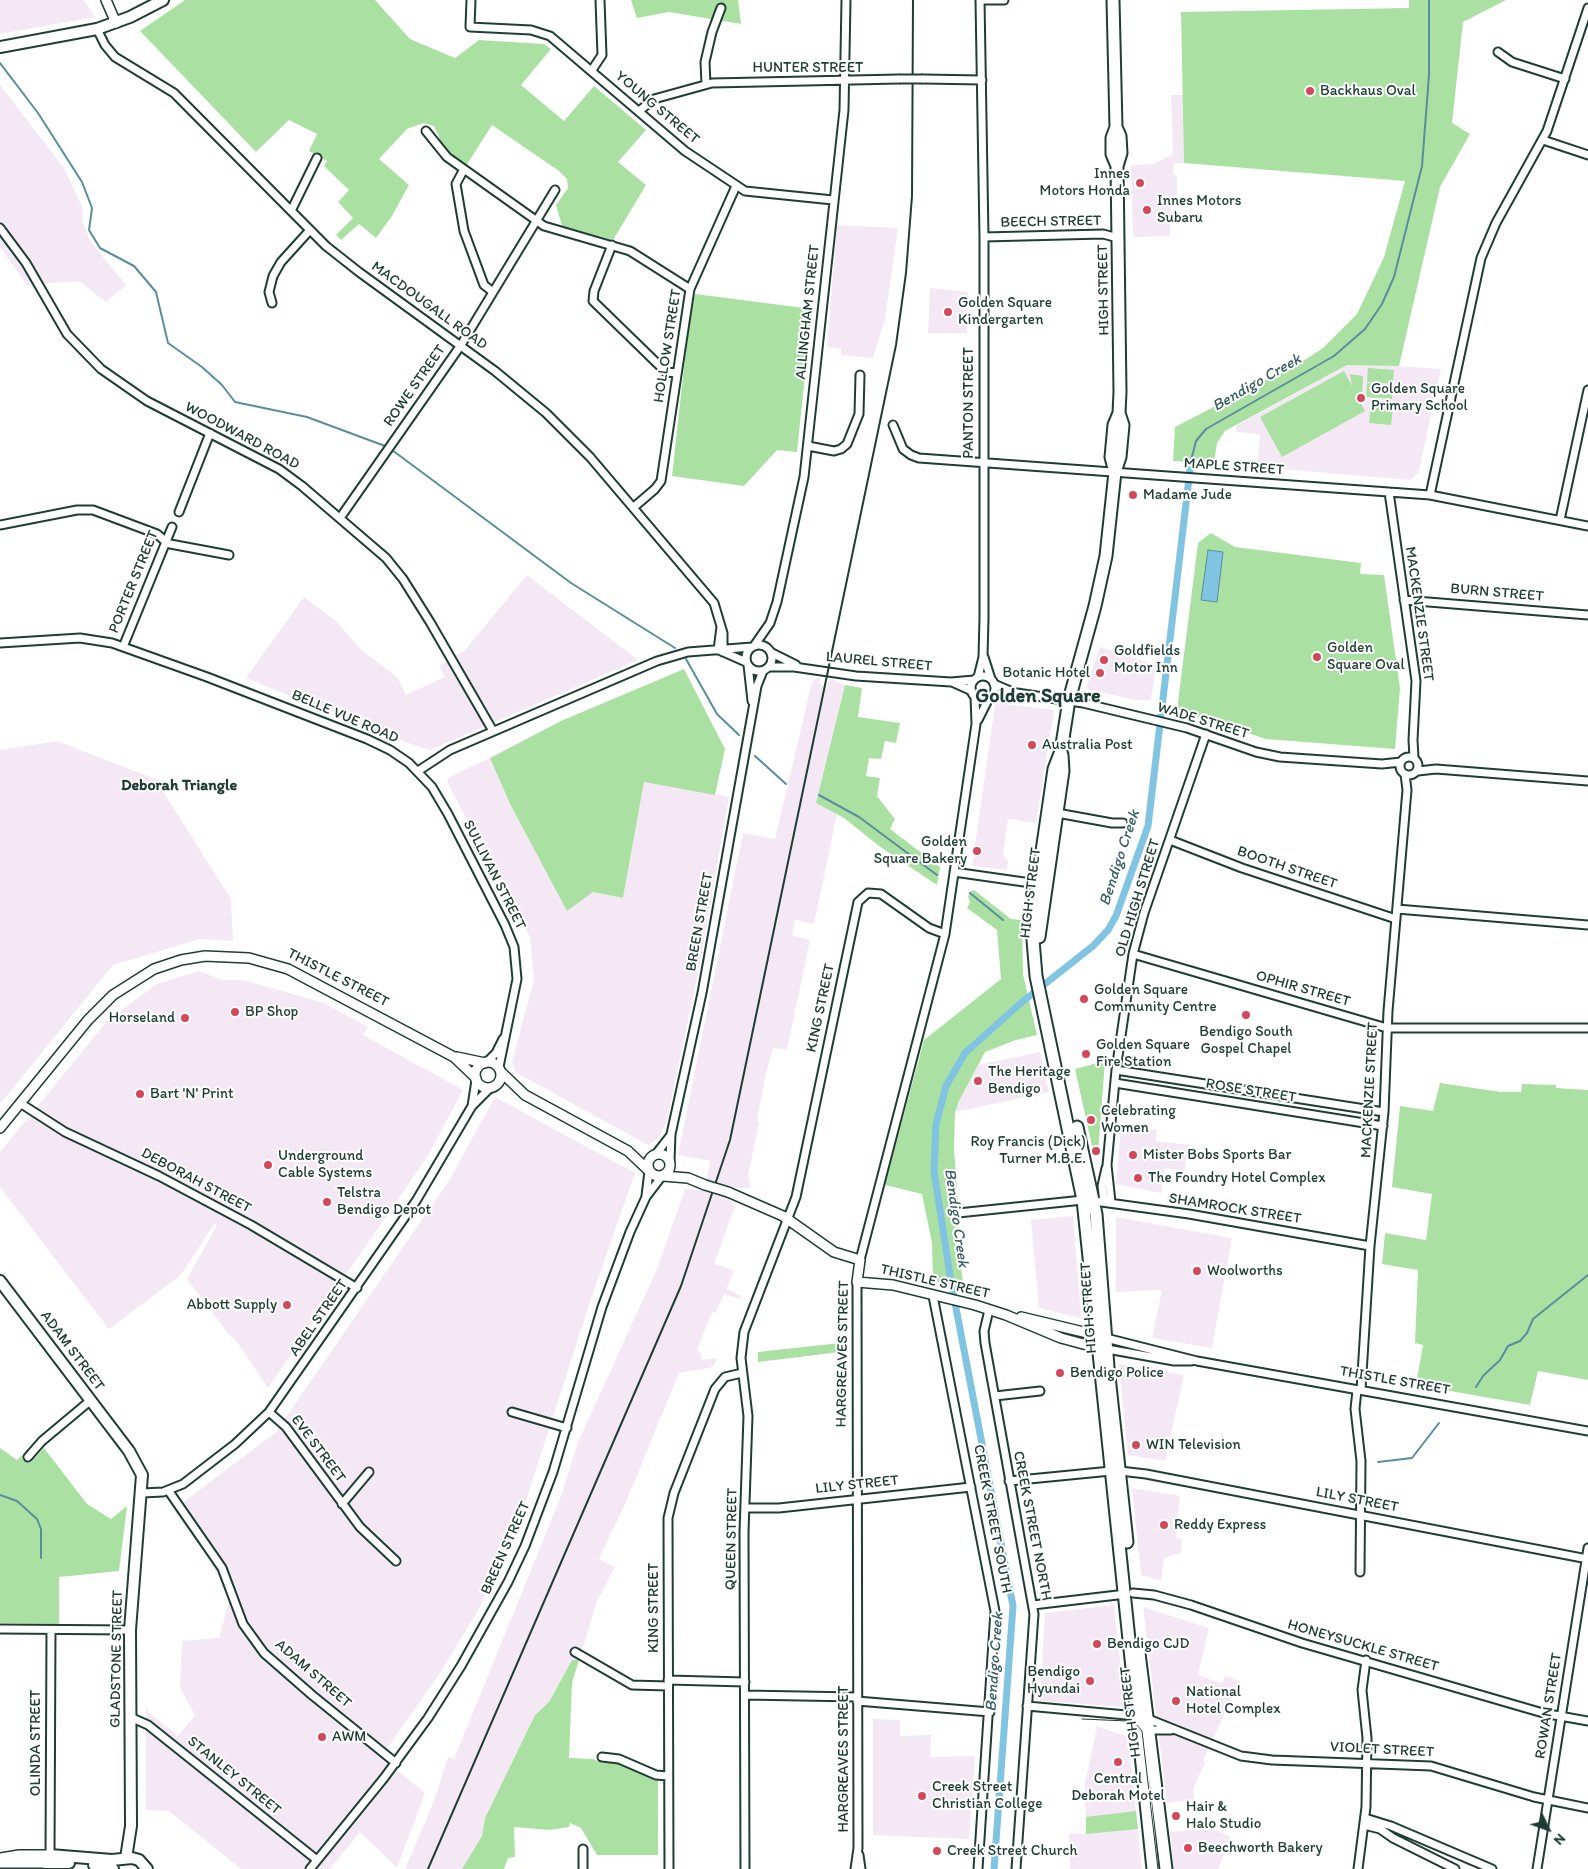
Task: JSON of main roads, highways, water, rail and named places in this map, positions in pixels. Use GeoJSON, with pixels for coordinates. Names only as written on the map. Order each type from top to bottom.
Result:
{"type":"FeatureCollection","features":[{"type":"Feature","properties":{"kind":"highway","name":"HIGH STREET"},"geometry":{"type":"LineString","coordinates":[[1098,1201],[1088,1172],[1039,974],[1042,885],[1054,769],[1061,750],[1069,700],[1104,570],[1115,472],[1111,457],[1114,426],[1119,413],[1117,166],[1121,144],[1116,127],[1113,0]]}},
{"type":"Feature","properties":{"kind":"highway","name":"HIGH STREET"},"geometry":{"type":"LineString","coordinates":[[1042,885],[1057,813],[1063,771],[1061,750]]}},
{"type":"Feature","properties":{"kind":"highway","name":"HIGH STREET"},"geometry":{"type":"LineString","coordinates":[[1044,997],[1098,1201],[1102,1343],[1149,1782],[1154,1869]]}},
{"type":"Feature","properties":{"kind":"highway","name":"HIGH STREET"},"geometry":{"type":"LineString","coordinates":[[1149,1782],[1166,1869]]}},
{"type":"Feature","properties":{"kind":"main road"},"geometry":{"type":"LineString","coordinates":[[0,47],[97,29],[116,23],[163,0]]}},
{"type":"Feature","properties":{"kind":"main road","name":"ADAM STREET"},"geometry":{"type":"LineString","coordinates":[[0,1281],[138,1464],[142,1475],[142,1493]]}},
{"type":"Feature","properties":{"kind":"main road","name":"GLADSTONE STREET"},"geometry":{"type":"LineString","coordinates":[[124,1862],[131,1826],[130,1630],[142,1493]]}},
{"type":"Feature","properties":{"kind":"main road","name":"GLADSTONE STREET"},"geometry":{"type":"LineString","coordinates":[[131,1826],[144,1865]]}},
{"type":"Feature","properties":{"kind":"main road"},"geometry":{"type":"LineString","coordinates":[[49,1864],[102,1860],[144,1865]]}},
{"type":"Feature","properties":{"kind":"main road"},"geometry":{"type":"LineString","coordinates":[[49,1864],[76,1863],[113,1869]]}},
{"type":"Feature","properties":{"kind":"water"},"geometry":{"type":"Polygon","coordinates":[[[1208,550],[1223,552],[1217,602],[1201,600],[1208,550]]]}},
{"type":"Feature","properties":{"kind":"waterway","name":"Bendigo Creek"},"geometry":{"type":"LineString","coordinates":[[1191,461],[1196,441],[1206,429],[1334,356],[1365,329],[1382,304],[1394,277],[1422,166],[1429,75],[1429,0]]}},
{"type":"Feature","properties":{"kind":"waterway"},"geometry":{"type":"LineString","coordinates":[[0,63],[38,113],[82,182],[92,208],[89,230],[100,248],[134,266],[156,292],[168,343],[202,367],[222,385],[235,402],[307,417],[385,446]]}},
{"type":"Feature","properties":{"kind":"waterway"},"geometry":{"type":"LineString","coordinates":[[392,450],[571,583],[675,648]]}},
{"type":"Feature","properties":{"kind":"waterway","name":"Bendigo Creek"},"geometry":{"type":"LineString","coordinates":[[994,1869],[1013,1606],[951,1282],[934,1171],[936,1124],[946,1086],[965,1053],[1022,1002],[1093,946],[1108,930],[1116,916],[1148,826],[1191,461]]}},
{"type":"Feature","properties":{"kind":"waterway"},"geometry":{"type":"LineString","coordinates":[[686,659],[717,714],[739,735]]}},
{"type":"Feature","properties":{"kind":"waterway"},"geometry":{"type":"LineString","coordinates":[[755,756],[786,784]]}},
{"type":"Feature","properties":{"kind":"waterway"},"geometry":{"type":"LineString","coordinates":[[819,795],[859,817],[937,875]]}},
{"type":"Feature","properties":{"kind":"waterway"},"geometry":{"type":"LineString","coordinates":[[970,893],[1003,920]]}},
{"type":"Feature","properties":{"kind":"waterway"},"geometry":{"type":"LineString","coordinates":[[1476,1387],[1483,1376],[1500,1360],[1508,1346],[1520,1341],[1527,1333],[1533,1319],[1588,1275]]}},
{"type":"Feature","properties":{"kind":"waterway"},"geometry":{"type":"LineString","coordinates":[[1378,1462],[1412,1458],[1439,1423]]}},
{"type":"Feature","properties":{"kind":"waterway"},"geometry":{"type":"LineString","coordinates":[[0,1495],[17,1501],[37,1519],[41,1529],[41,1558]]}},
{"type":"Feature","properties":{"kind":"tram line"},"geometry":{"type":"LineString","coordinates":[[1082,1719],[1127,1721],[1136,1724],[1142,1731],[1158,1869]]}},
{"type":"Feature","properties":{"kind":"railway"},"geometry":{"type":"LineString","coordinates":[[428,1869],[681,1286],[730,1140],[896,345],[906,273],[912,196],[913,0]]}},
{"type":"Feature","properties":{"kind":"place","name":"Backhaus Oval"},"geometry":{"type":"Point","coordinates":[1310,91]}},
{"type":"Feature","properties":{"kind":"place","name":"Innes Motors Honda"},"geometry":{"type":"Point","coordinates":[1140,183]}},
{"type":"Feature","properties":{"kind":"place","name":"Innes Motors Subaru"},"geometry":{"type":"Point","coordinates":[1147,210]}},
{"type":"Feature","properties":{"kind":"place","name":"Golden Square Kindergarten"},"geometry":{"type":"Point","coordinates":[948,312]}},
{"type":"Feature","properties":{"kind":"place","name":"Golden Square Primary School"},"geometry":{"type":"Point","coordinates":[1361,398]}},
{"type":"Feature","properties":{"kind":"place","name":"Madame Jude"},"geometry":{"type":"Point","coordinates":[1133,495]}},
{"type":"Feature","properties":{"kind":"place","name":"Golden Square Oval"},"geometry":{"type":"Point","coordinates":[1317,657]}},
{"type":"Feature","properties":{"kind":"place","name":"Goldfields Motor Inn"},"geometry":{"type":"Point","coordinates":[1104,660]}},
{"type":"Feature","properties":{"kind":"place","name":"Botanic Hotel"},"geometry":{"type":"Point","coordinates":[1100,673]}},
{"type":"Feature","properties":{"kind":"place","name":"Australia Post"},"geometry":{"type":"Point","coordinates":[1032,745]}},
{"type":"Feature","properties":{"kind":"place","name":"Golden Square Bakery"},"geometry":{"type":"Point","coordinates":[977,851]}},
{"type":"Feature","properties":{"kind":"place","name":"Golden Square Community Centre"},"geometry":{"type":"Point","coordinates":[1084,999]}},
{"type":"Feature","properties":{"kind":"place","name":"BP Shop"},"geometry":{"type":"Point","coordinates":[235,1012]}},
{"type":"Feature","properties":{"kind":"place","name":"Bendigo South Gospel Chapel"},"geometry":{"type":"Point","coordinates":[1246,1015]}},
{"type":"Feature","properties":{"kind":"place","name":"Horseland"},"geometry":{"type":"Point","coordinates":[185,1018]}},
{"type":"Feature","properties":{"kind":"place","name":"Golden Square Fire Station"},"geometry":{"type":"Point","coordinates":[1086,1054]}},
{"type":"Feature","properties":{"kind":"place","name":"The Heritage Bendigo"},"geometry":{"type":"Point","coordinates":[978,1081]}},
{"type":"Feature","properties":{"kind":"place","name":"Bart 'N' Print"},"geometry":{"type":"Point","coordinates":[140,1094]}},
{"type":"Feature","properties":{"kind":"place","name":"Celebrating Women"},"geometry":{"type":"Point","coordinates":[1091,1120]}},
{"type":"Feature","properties":{"kind":"place","name":"Roy Francis (Dick) Turner M.B.E."},"geometry":{"type":"Point","coordinates":[1096,1151]}},
{"type":"Feature","properties":{"kind":"place","name":"Mister Bobs Sports Bar"},"geometry":{"type":"Point","coordinates":[1133,1155]}},
{"type":"Feature","properties":{"kind":"place","name":"Underground Cable Systems"},"geometry":{"type":"Point","coordinates":[268,1165]}},
{"type":"Feature","properties":{"kind":"place","name":"The Foundry Hotel Complex"},"geometry":{"type":"Point","coordinates":[1138,1178]}},
{"type":"Feature","properties":{"kind":"place","name":"Telstra Bendigo Depot"},"geometry":{"type":"Point","coordinates":[327,1202]}},
{"type":"Feature","properties":{"kind":"place","name":"Woolworths"},"geometry":{"type":"Point","coordinates":[1197,1271]}},
{"type":"Feature","properties":{"kind":"place","name":"Abbott Supply"},"geometry":{"type":"Point","coordinates":[287,1305]}},
{"type":"Feature","properties":{"kind":"place","name":"Bendigo Police"},"geometry":{"type":"Point","coordinates":[1060,1373]}},
{"type":"Feature","properties":{"kind":"place","name":"WIN Television"},"geometry":{"type":"Point","coordinates":[1136,1445]}},
{"type":"Feature","properties":{"kind":"place","name":"Reddy Express"},"geometry":{"type":"Point","coordinates":[1164,1525]}},
{"type":"Feature","properties":{"kind":"place","name":"Bendigo CJD"},"geometry":{"type":"Point","coordinates":[1097,1644]}},
{"type":"Feature","properties":{"kind":"place","name":"Bendigo Hyundai"},"geometry":{"type":"Point","coordinates":[1090,1681]}},
{"type":"Feature","properties":{"kind":"place","name":"National Hotel Complex"},"geometry":{"type":"Point","coordinates":[1176,1701]}},
{"type":"Feature","properties":{"kind":"place","name":"AWM"},"geometry":{"type":"Point","coordinates":[322,1737]}},
{"type":"Feature","properties":{"kind":"place","name":"Central Deborah Motel"},"geometry":{"type":"Point","coordinates":[1118,1762]}},
{"type":"Feature","properties":{"kind":"place","name":"Creek Street Christian College"},"geometry":{"type":"Point","coordinates":[922,1796]}},
{"type":"Feature","properties":{"kind":"place","name":"Hair & Halo Studio"},"geometry":{"type":"Point","coordinates":[1176,1816]}},
{"type":"Feature","properties":{"kind":"place","name":"Beechworth Bakery"},"geometry":{"type":"Point","coordinates":[1188,1848]}},
{"type":"Feature","properties":{"kind":"place","name":"Creek Street Church"},"geometry":{"type":"Point","coordinates":[937,1851]}},
{"type":"Feature","properties":{"kind":"district","name":"Golden Square"},"geometry":{"type":"Point","coordinates":[1038,697]}},
{"type":"Feature","properties":{"kind":"district","name":"Deborah Triangle"},"geometry":{"type":"Point","coordinates":[179,786]}}]}
